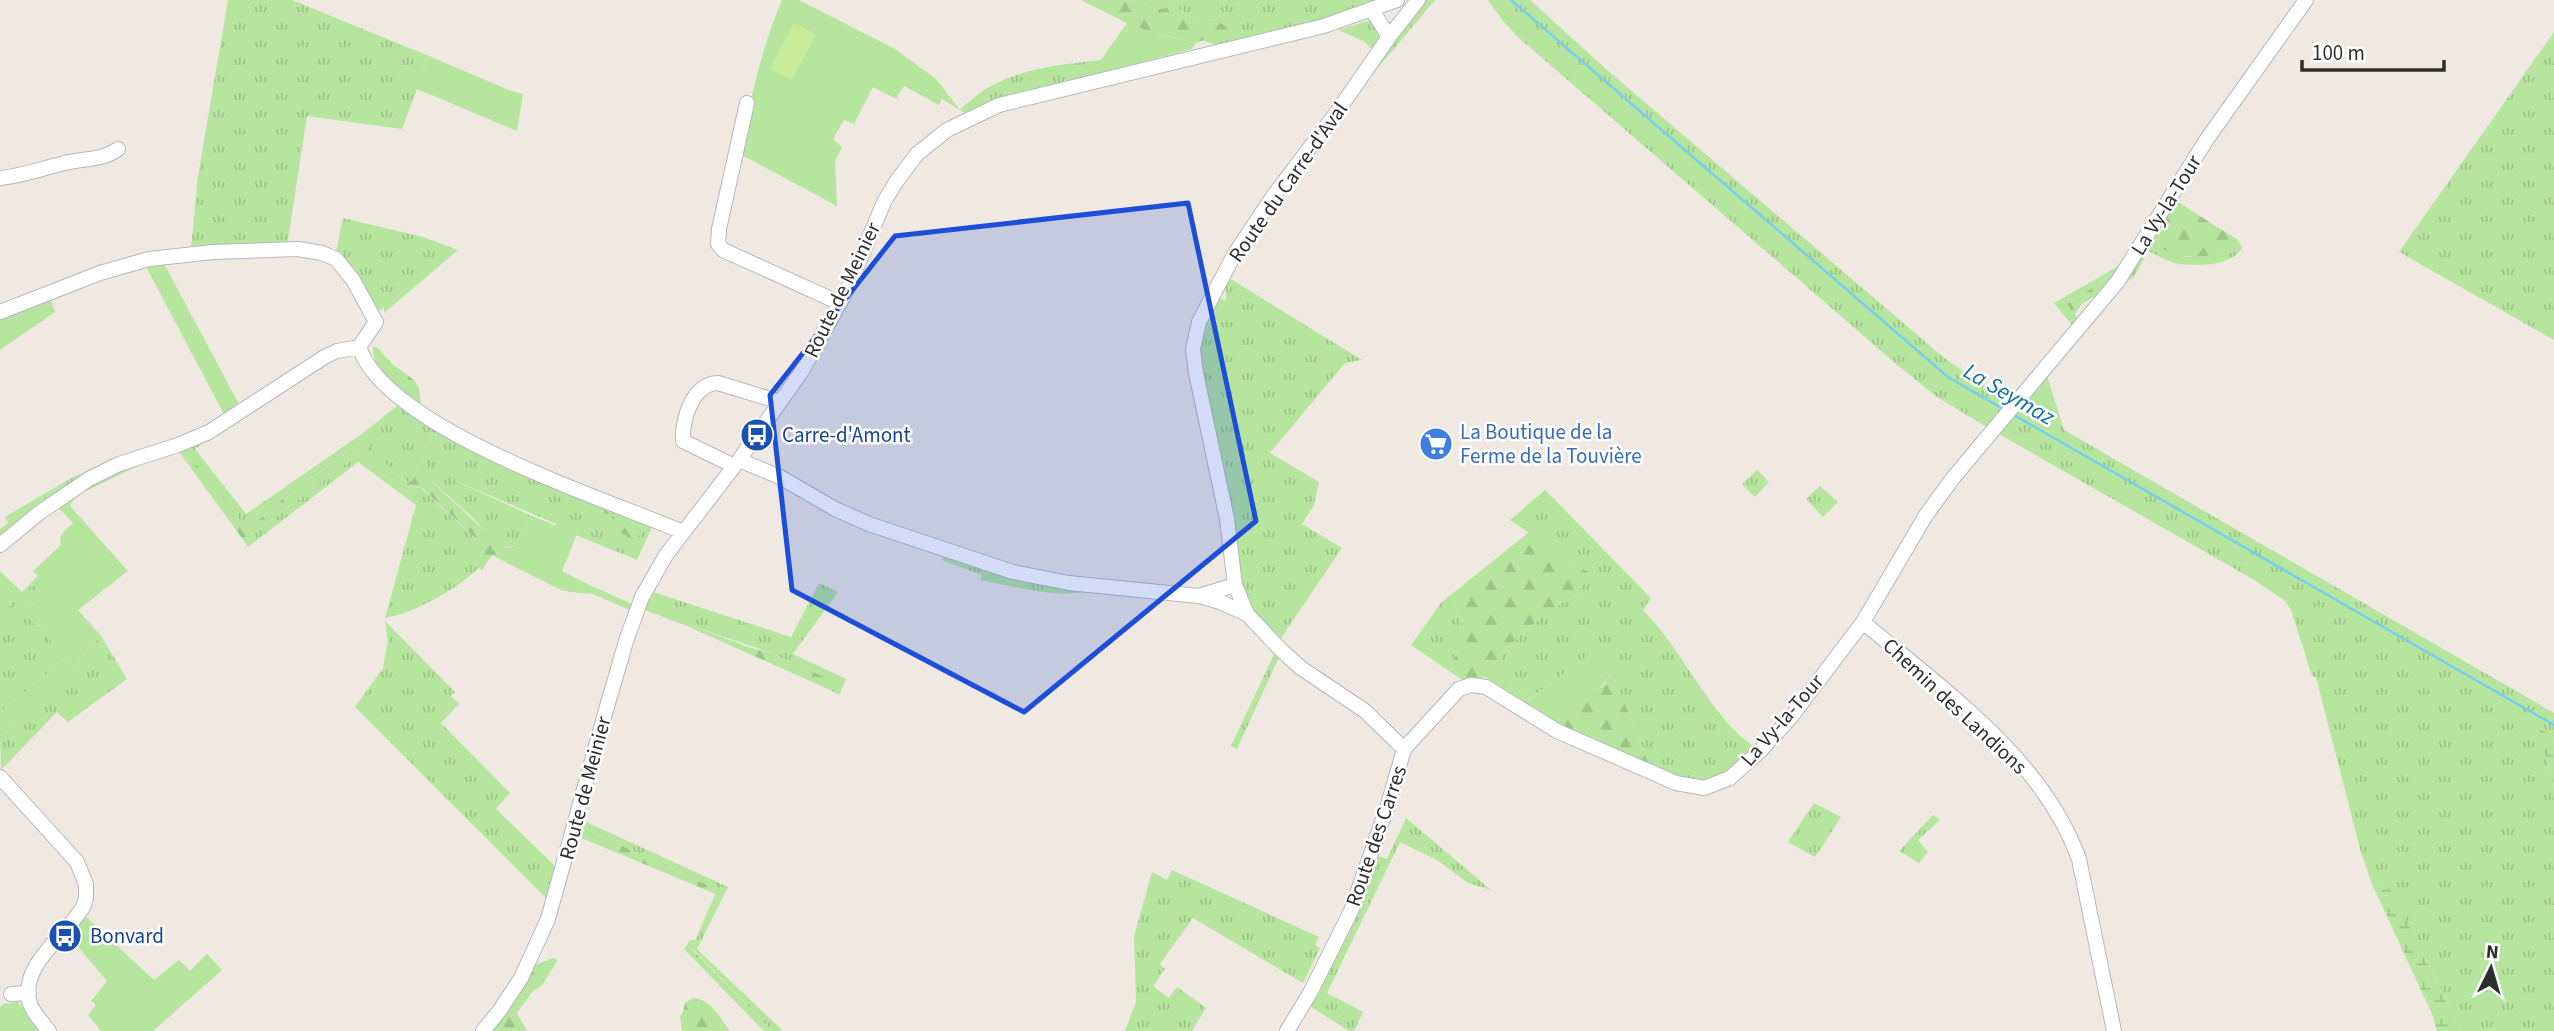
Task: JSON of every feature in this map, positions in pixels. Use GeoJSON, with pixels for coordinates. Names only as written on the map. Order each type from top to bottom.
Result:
{"type":"FeatureCollection","features":[{"type":"Feature","properties":{"kind":"street","name":"Route de Meinier"},"geometry":{"type":"LineString","coordinates":[[483,1031],[517,984],[543,932],[627,638],[642,597],[655,572],[737,463],[822,339],[841,303],[884,202],[896,182],[928,144],[967,119],[1021,99],[1309,30],[1397,0]]}},
{"type":"Feature","properties":{"kind":"street","name":"Route du Carre-d'Aval"},"geometry":{"type":"LineString","coordinates":[[1235,585],[1227,519],[1196,373],[1196,331],[1214,289],[1247,234],[1337,112],[1388,37],[1418,0]]}},
{"type":"Feature","properties":{"kind":"street","name":"La Vy-la-Tour"},"geometry":{"type":"LineString","coordinates":[[1404,750],[1453,694],[1466,686],[1476,685],[1494,691],[1557,731],[1676,783],[1693,788],[1710,787],[1730,778],[1770,740],[1863,622],[1933,506],[1953,478],[2118,281],[2207,139],[2306,0]]}},
{"type":"Feature","properties":{"kind":"street"},"geometry":{"type":"LineString","coordinates":[[1372,10],[1388,37]]}},
{"type":"Feature","properties":{"kind":"street"},"geometry":{"type":"LineString","coordinates":[[747,103],[718,244],[723,250],[841,303]]}},
{"type":"Feature","properties":{"kind":"street"},"geometry":{"type":"LineString","coordinates":[[0,178],[40,172],[70,162],[107,157],[118,149]]}},
{"type":"Feature","properties":{"kind":"street"},"geometry":{"type":"LineString","coordinates":[[0,312],[100,273],[149,258],[224,251],[312,251],[330,256],[341,264],[376,322],[359,347],[326,356],[209,432],[109,468],[39,513],[0,545]]}},
{"type":"Feature","properties":{"kind":"street"},"geometry":{"type":"LineString","coordinates":[[359,347],[363,359],[379,381],[407,405],[442,428],[544,475],[683,532]]}},
{"type":"Feature","properties":{"kind":"street","name":"Route des Carres"},"geometry":{"type":"LineString","coordinates":[[780,402],[718,383],[705,386],[687,411],[683,441],[780,477],[835,509],[869,524],[1013,572],[1069,583],[1199,596],[1220,602],[1247,614],[1301,668],[1365,711],[1404,750],[1388,805],[1350,911],[1310,993],[1287,1031]]}},
{"type":"Feature","properties":{"kind":"street","name":"Route des Carres"},"geometry":{"type":"LineString","coordinates":[[1199,596],[1235,585],[1247,614]]}},
{"type":"Feature","properties":{"kind":"street","name":"Chemin des Landions"},"geometry":{"type":"LineString","coordinates":[[1863,622],[1996,738],[2046,794],[2057,811],[2079,859],[2114,1031]]}},
{"type":"Feature","properties":{"kind":"street"},"geometry":{"type":"LineString","coordinates":[[0,777],[77,862],[86,884],[83,907],[35,968],[29,993],[32,1008],[49,1031]]}},
{"type":"Feature","properties":{"kind":"street"},"geometry":{"type":"LineString","coordinates":[[11,994],[29,993]]}},
{"type":"Feature","properties":{"kind":"highlighted area"},"geometry":{"type":"Polygon","coordinates":[[[1188,203],[1256,521],[1024,712],[792,590],[770,395],[895,236],[1188,203]]]}},
{"type":"Feature","properties":{"kind":"green space"},"geometry":{"type":"Polygon","coordinates":[[[228,0],[292,0],[429,56],[402,129],[307,116],[287,246],[191,249],[198,176],[228,0]]]}},
{"type":"Feature","properties":{"kind":"green space"},"geometry":{"type":"Polygon","coordinates":[[[782,0],[799,0],[895,49],[936,79],[960,110],[942,99],[939,105],[904,86],[896,99],[873,87],[854,124],[844,120],[833,139],[842,147],[835,161],[837,206],[740,154],[757,76],[782,0]]]}},
{"type":"Feature","properties":{"kind":"green space"},"geometry":{"type":"Polygon","coordinates":[[[1081,0],[1130,0],[1156,9],[1177,7],[1191,18],[1215,20],[1230,29],[1196,43],[1141,30],[1081,0]]]}},
{"type":"Feature","properties":{"kind":"green space"},"geometry":{"type":"Polygon","coordinates":[[[1130,0],[1383,0],[1327,20],[1220,46],[1201,40],[1229,29],[1215,20],[1191,18],[1177,7],[1156,9],[1130,0]]]}},
{"type":"Feature","properties":{"kind":"green space"},"geometry":{"type":"Polygon","coordinates":[[[1424,0],[1435,0],[1351,100],[1424,0]]]}},
{"type":"Feature","properties":{"kind":"green space"},"geometry":{"type":"Polygon","coordinates":[[[1488,0],[1530,0],[1606,69],[1942,356],[1981,384],[2012,401],[1990,429],[1937,397],[1895,363],[1519,38],[1488,0]]]}},
{"type":"Feature","properties":{"kind":"green space"},"geometry":{"type":"Polygon","coordinates":[[[1370,20],[1375,23],[1381,35],[1374,52],[1365,42],[1339,30],[1370,20]]]}},
{"type":"Feature","properties":{"kind":"green space"},"geometry":{"type":"Polygon","coordinates":[[[794,23],[816,35],[792,80],[770,69],[794,23]]]}},
{"type":"Feature","properties":{"kind":"green space"},"geometry":{"type":"Polygon","coordinates":[[[1127,23],[1160,35],[1196,43],[1192,49],[1108,71],[1101,60],[1127,23]]]}},
{"type":"Feature","properties":{"kind":"green space"},"geometry":{"type":"Polygon","coordinates":[[[2554,32],[2554,340],[2399,252],[2554,32]]]}},
{"type":"Feature","properties":{"kind":"green space"},"geometry":{"type":"Polygon","coordinates":[[[429,56],[523,94],[517,131],[417,89],[429,56]]]}},
{"type":"Feature","properties":{"kind":"green space"},"geometry":{"type":"Polygon","coordinates":[[[1101,60],[1110,73],[1000,99],[965,113],[960,110],[991,86],[1008,78],[1043,68],[1101,60]]]}},
{"type":"Feature","properties":{"kind":"green space"},"geometry":{"type":"Polygon","coordinates":[[[2173,199],[2238,240],[2236,251],[2207,256],[2179,255],[2148,240],[2173,199]]]}},
{"type":"Feature","properties":{"kind":"green space"},"geometry":{"type":"Polygon","coordinates":[[[343,218],[423,237],[458,250],[384,313],[384,307],[375,309],[336,252],[343,218]]]}},
{"type":"Feature","properties":{"kind":"green space"},"geometry":{"type":"Polygon","coordinates":[[[2148,240],[2187,257],[2231,253],[2236,251],[2238,240],[2242,248],[2223,262],[2196,265],[2176,263],[2148,251],[2134,277],[2122,285],[2148,240]]]}},
{"type":"Feature","properties":{"kind":"green space"},"geometry":{"type":"Polygon","coordinates":[[[162,260],[241,408],[226,418],[144,263],[162,260]]]}},
{"type":"Feature","properties":{"kind":"green space"},"geometry":{"type":"Polygon","coordinates":[[[2122,264],[2119,271],[2067,304],[2080,321],[2074,327],[2054,303],[2122,264]]]}},
{"type":"Feature","properties":{"kind":"green space"},"geometry":{"type":"Polygon","coordinates":[[[2119,271],[2108,288],[2082,304],[2074,315],[2067,304],[2119,271]]]}},
{"type":"Feature","properties":{"kind":"green space"},"geometry":{"type":"Polygon","coordinates":[[[1226,276],[1362,360],[1345,363],[1270,453],[1319,482],[1314,505],[1302,524],[1342,548],[1281,638],[1253,611],[1240,588],[1242,578],[1230,501],[1197,354],[1204,327],[1219,299],[1226,300],[1226,276]]]}},
{"type":"Feature","properties":{"kind":"green space"},"geometry":{"type":"Polygon","coordinates":[[[50,297],[55,312],[0,350],[0,316],[50,297]]]}},
{"type":"Feature","properties":{"kind":"green space"},"geometry":{"type":"Polygon","coordinates":[[[373,346],[414,380],[419,388],[421,405],[396,388],[382,373],[374,356],[373,346]]]}},
{"type":"Feature","properties":{"kind":"green space"},"geometry":{"type":"Polygon","coordinates":[[[2047,376],[2064,430],[2554,713],[2554,737],[2537,727],[2554,786],[2554,1031],[2461,1031],[2426,959],[2383,882],[2372,884],[2360,849],[2316,677],[2312,676],[2291,610],[2284,600],[2256,581],[1999,434],[2047,376]]]}},
{"type":"Feature","properties":{"kind":"green space"},"geometry":{"type":"Polygon","coordinates":[[[268,401],[195,449],[246,514],[363,433],[397,406],[434,429],[413,480],[408,482],[397,476],[363,440],[269,510],[248,530],[185,452],[176,451],[152,459],[76,496],[70,506],[71,496],[268,401]]]}},
{"type":"Feature","properties":{"kind":"green space"},"geometry":{"type":"Polygon","coordinates":[[[434,429],[438,431],[423,474],[502,545],[517,546],[529,557],[587,584],[579,593],[561,590],[567,578],[521,562],[509,564],[492,555],[482,570],[476,566],[485,547],[422,488],[412,487],[406,492],[357,455],[244,541],[180,453],[186,451],[248,530],[269,510],[363,440],[397,476],[408,482],[413,480],[434,429]]]}},
{"type":"Feature","properties":{"kind":"green space"},"geometry":{"type":"Polygon","coordinates":[[[438,431],[653,525],[637,560],[447,477],[530,515],[517,546],[505,547],[496,543],[473,518],[423,473],[438,431]]]}},
{"type":"Feature","properties":{"kind":"green space"},"geometry":{"type":"Polygon","coordinates":[[[357,455],[406,492],[412,487],[421,488],[485,547],[476,565],[479,568],[435,599],[410,611],[385,618],[416,505],[358,462],[248,547],[244,541],[357,455]]]}},
{"type":"Feature","properties":{"kind":"green space"},"geometry":{"type":"Polygon","coordinates":[[[96,468],[61,495],[57,491],[29,510],[31,514],[0,541],[0,529],[8,523],[5,517],[73,477],[96,468]]]}},
{"type":"Feature","properties":{"kind":"green space"},"geometry":{"type":"Polygon","coordinates":[[[1757,470],[1769,482],[1755,497],[1742,484],[1757,470]]]}},
{"type":"Feature","properties":{"kind":"green space"},"geometry":{"type":"Polygon","coordinates":[[[1820,486],[1838,502],[1823,517],[1806,499],[1820,486]]]}},
{"type":"Feature","properties":{"kind":"green space"},"geometry":{"type":"Polygon","coordinates":[[[1545,490],[1651,598],[1643,610],[1671,644],[1724,719],[1755,747],[1736,769],[1703,785],[1648,762],[1619,688],[1598,649],[1529,699],[1507,680],[1501,666],[1502,652],[1547,612],[1574,598],[1591,574],[1510,520],[1545,490]]]}},
{"type":"Feature","properties":{"kind":"green space"},"geometry":{"type":"Polygon","coordinates":[[[68,499],[70,506],[128,571],[78,610],[101,636],[77,661],[64,687],[0,736],[0,712],[67,657],[24,613],[43,595],[32,584],[0,614],[0,571],[22,592],[38,576],[33,571],[61,545],[61,536],[73,523],[57,506],[68,499]]]}},
{"type":"Feature","properties":{"kind":"green space"},"geometry":{"type":"Polygon","coordinates":[[[586,500],[653,525],[628,541],[627,536],[609,527],[615,517],[586,505],[586,500]]]}},
{"type":"Feature","properties":{"kind":"green space"},"geometry":{"type":"Polygon","coordinates":[[[530,515],[577,534],[562,571],[587,584],[579,593],[561,590],[509,564],[530,515]]]}},
{"type":"Feature","properties":{"kind":"green space"},"geometry":{"type":"Polygon","coordinates":[[[1529,532],[1591,574],[1574,598],[1547,612],[1502,652],[1500,659],[1503,673],[1517,691],[1529,699],[1527,702],[1539,711],[1536,715],[1485,677],[1464,681],[1449,671],[1465,633],[1452,594],[1529,532]]]}},
{"type":"Feature","properties":{"kind":"green space"},"geometry":{"type":"Polygon","coordinates":[[[943,557],[976,568],[1069,586],[1069,590],[1085,592],[1059,594],[980,580],[982,575],[942,560],[943,557]]]}},
{"type":"Feature","properties":{"kind":"green space"},"geometry":{"type":"Polygon","coordinates":[[[819,583],[838,592],[793,654],[846,679],[839,695],[830,690],[834,682],[771,653],[642,609],[650,591],[791,637],[819,583]]]}},
{"type":"Feature","properties":{"kind":"green space"},"geometry":{"type":"Polygon","coordinates":[[[32,584],[43,595],[24,613],[67,657],[0,712],[0,614],[32,584]]]}},
{"type":"Feature","properties":{"kind":"green space"},"geometry":{"type":"Polygon","coordinates":[[[587,584],[632,604],[630,610],[593,594],[579,593],[587,584]]]}},
{"type":"Feature","properties":{"kind":"green space"},"geometry":{"type":"Polygon","coordinates":[[[1452,594],[1465,633],[1449,671],[1411,645],[1441,603],[1452,594]]]}},
{"type":"Feature","properties":{"kind":"green space"},"geometry":{"type":"Polygon","coordinates":[[[385,621],[455,692],[451,696],[459,704],[441,723],[510,793],[496,809],[555,866],[546,898],[355,707],[383,668],[388,640],[385,621]]]}},
{"type":"Feature","properties":{"kind":"green space"},"geometry":{"type":"Polygon","coordinates":[[[687,624],[771,653],[835,682],[830,690],[687,624]]]}},
{"type":"Feature","properties":{"kind":"green space"},"geometry":{"type":"Polygon","coordinates":[[[101,636],[127,679],[68,722],[57,712],[1,770],[0,736],[63,687],[77,661],[101,636]]]}},
{"type":"Feature","properties":{"kind":"green space"},"geometry":{"type":"Polygon","coordinates":[[[1598,648],[1611,672],[1598,690],[1580,707],[1569,713],[1547,717],[1536,715],[1539,710],[1526,702],[1598,648]]]}},
{"type":"Feature","properties":{"kind":"green space"},"geometry":{"type":"Polygon","coordinates":[[[1275,652],[1281,653],[1237,749],[1231,746],[1275,652]]]}},
{"type":"Feature","properties":{"kind":"green space"},"geometry":{"type":"Polygon","coordinates":[[[1611,672],[1648,762],[1677,776],[1692,779],[1694,784],[1544,718],[1569,713],[1604,685],[1611,672]]]}},
{"type":"Feature","properties":{"kind":"green space"},"geometry":{"type":"Polygon","coordinates":[[[2536,726],[2554,737],[2554,786],[2536,726]]]}},
{"type":"Feature","properties":{"kind":"green space"},"geometry":{"type":"Polygon","coordinates":[[[1814,803],[1841,817],[1815,857],[1788,842],[1814,803]]]}},
{"type":"Feature","properties":{"kind":"green space"},"geometry":{"type":"Polygon","coordinates":[[[1933,815],[1940,820],[1918,840],[1928,852],[1919,863],[1899,851],[1933,815]]]}},
{"type":"Feature","properties":{"kind":"green space"},"geometry":{"type":"Polygon","coordinates":[[[1406,818],[1491,890],[1468,883],[1437,860],[1400,842],[1327,993],[1363,1012],[1354,1031],[1349,1031],[1308,1005],[1368,887],[1379,856],[1387,859],[1406,818]]]}},
{"type":"Feature","properties":{"kind":"green space"},"geometry":{"type":"Polygon","coordinates":[[[584,821],[728,887],[697,949],[783,1031],[772,1031],[692,948],[717,890],[581,827],[584,821]]]}},
{"type":"Feature","properties":{"kind":"green space"},"geometry":{"type":"Polygon","coordinates":[[[581,827],[718,890],[716,894],[579,837],[581,827]]]}},
{"type":"Feature","properties":{"kind":"green space"},"geometry":{"type":"Polygon","coordinates":[[[1172,870],[1319,937],[1315,945],[1320,948],[1303,983],[1193,918],[1160,964],[1165,969],[1153,986],[1169,998],[1177,987],[1206,1008],[1192,1031],[1125,1031],[1136,1002],[1134,936],[1152,872],[1167,880],[1172,870]]]}},
{"type":"Feature","properties":{"kind":"green space"},"geometry":{"type":"Polygon","coordinates":[[[2383,882],[2393,893],[2461,1031],[2437,1031],[2433,1016],[2372,884],[2383,882]]]}},
{"type":"Feature","properties":{"kind":"green space"},"geometry":{"type":"Polygon","coordinates":[[[85,916],[154,980],[179,960],[190,971],[207,954],[222,970],[153,1031],[101,1031],[88,1015],[96,1005],[91,1001],[107,981],[69,936],[85,916]]]}},
{"type":"Feature","properties":{"kind":"green space"},"geometry":{"type":"Polygon","coordinates":[[[690,940],[696,940],[692,949],[772,1031],[764,1031],[684,949],[690,940]]]}},
{"type":"Feature","properties":{"kind":"green space"},"geometry":{"type":"Polygon","coordinates":[[[557,959],[556,963],[543,984],[532,992],[517,1013],[527,1031],[491,1031],[535,965],[557,959]]]}},
{"type":"Feature","properties":{"kind":"green space"},"geometry":{"type":"Polygon","coordinates":[[[693,998],[710,1005],[730,1031],[682,1031],[680,1016],[685,1003],[693,998]]]}},
{"type":"Feature","properties":{"kind":"green space"},"geometry":{"type":"Polygon","coordinates":[[[18,1002],[42,1031],[0,1031],[0,1007],[18,1002]]]}},
{"type":"Feature","properties":{"kind":"waterway","name":"La Seymaz"},"geometry":{"type":"LineString","coordinates":[[1511,0],[1948,377],[2005,410]]}},
{"type":"Feature","properties":{"kind":"waterway","name":"La Seymaz"},"geometry":{"type":"LineString","coordinates":[[2014,415],[2554,725]]}},
{"type":"Feature","properties":{"kind":"place","name":"Carre-d'Amont"},"geometry":{"type":"Point","coordinates":[757,435]}},
{"type":"Feature","properties":{"kind":"place","name":"La Boutique de la Ferme de la Touvière"},"geometry":{"type":"Point","coordinates":[1436,444]}},
{"type":"Feature","properties":{"kind":"place","name":"Bonvard"},"geometry":{"type":"Point","coordinates":[65,936]}}]}
